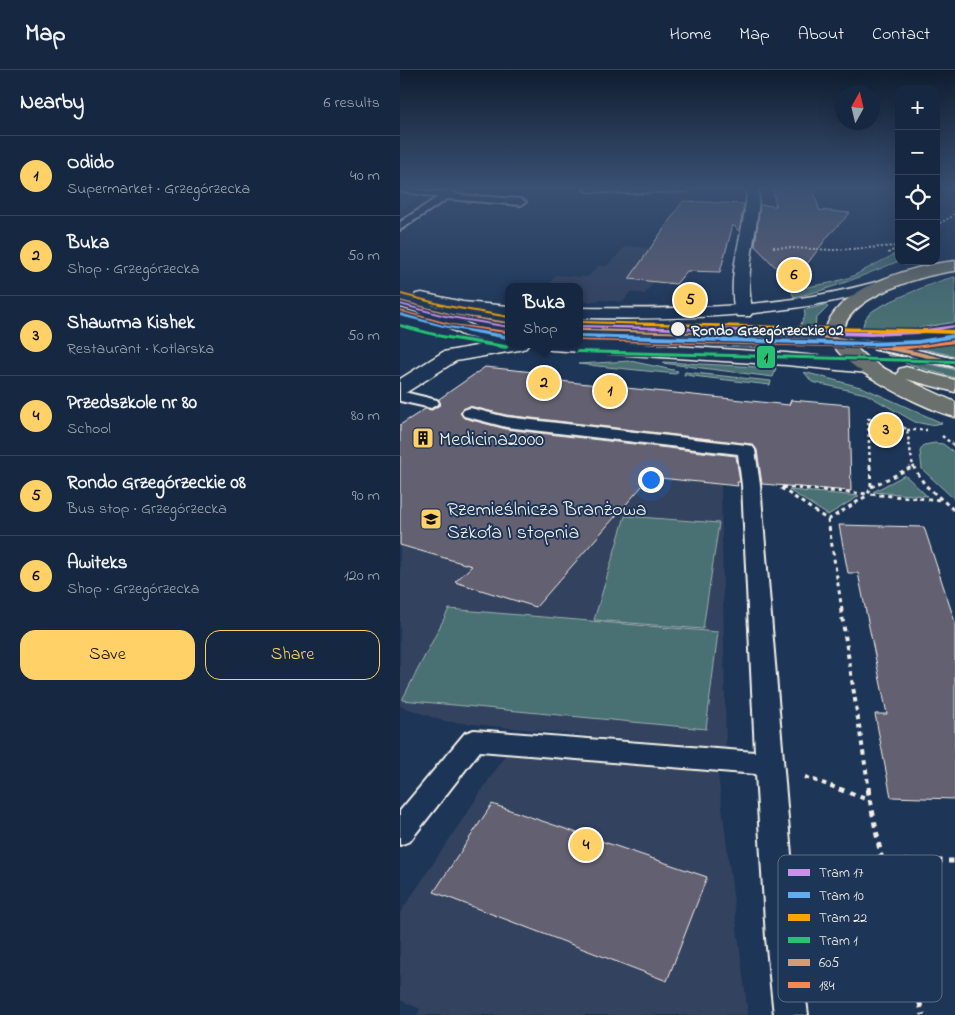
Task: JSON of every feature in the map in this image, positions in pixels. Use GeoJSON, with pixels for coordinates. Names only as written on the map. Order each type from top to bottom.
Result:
{"type":"FeatureCollection","features":[{"type":"Feature","properties":{"kind":"main road"},"geometry":{"type":"LineString","coordinates":[[955,251],[891,283],[845,310],[836,326],[838,337],[847,350],[868,367],[955,410]]}},
{"type":"Feature","properties":{"kind":"main road"},"geometry":{"type":"LineString","coordinates":[[913,273],[955,266]]}},
{"type":"Feature","properties":{"kind":"main road"},"geometry":{"type":"LineString","coordinates":[[868,367],[913,375],[955,386]]}},
{"type":"Feature","properties":{"kind":"street"},"geometry":{"type":"LineString","coordinates":[[744,312],[739,290],[749,232]]}},
{"type":"Feature","properties":{"kind":"street"},"geometry":{"type":"LineString","coordinates":[[583,313],[744,312],[817,302],[891,283]]}},
{"type":"Feature","properties":{"kind":"street"},"geometry":{"type":"LineString","coordinates":[[400,291],[463,306],[505,311]]}},
{"type":"Feature","properties":{"kind":"street"},"geometry":{"type":"LineString","coordinates":[[400,300],[422,308],[458,327],[480,335],[505,339]]}},
{"type":"Feature","properties":{"kind":"street"},"geometry":{"type":"LineString","coordinates":[[450,356],[460,337],[458,327]]}},
{"type":"Feature","properties":{"kind":"street"},"geometry":{"type":"LineString","coordinates":[[400,388],[450,356],[505,346]]}},
{"type":"Feature","properties":{"kind":"street"},"geometry":{"type":"LineString","coordinates":[[583,346],[770,358],[868,367]]}},
{"type":"Feature","properties":{"kind":"lane"},"geometry":{"type":"LineString","coordinates":[[422,308],[505,323]]}},
{"type":"Feature","properties":{"kind":"lane"},"geometry":{"type":"LineString","coordinates":[[583,329],[838,337],[955,338]]}},
{"type":"Feature","properties":{"kind":"lane"},"geometry":{"type":"LineString","coordinates":[[908,338],[955,331]]}},
{"type":"Feature","properties":{"kind":"lane"},"geometry":{"type":"LineString","coordinates":[[838,337],[955,363]]}},
{"type":"Feature","properties":{"kind":"lane"},"geometry":{"type":"LineString","coordinates":[[400,396],[431,404]]}},
{"type":"Feature","properties":{"kind":"lane"},"geometry":{"type":"LineString","coordinates":[[470,412],[506,422],[746,450],[751,485],[778,884]]}},
{"type":"Feature","properties":{"kind":"lane"},"geometry":{"type":"LineString","coordinates":[[400,832],[474,740],[769,764]]}},
{"type":"Feature","properties":{"kind":"lane"},"geometry":{"type":"LineString","coordinates":[[789,1002],[791,1015]]}},
{"type":"Feature","properties":{"kind":"path"},"geometry":{"type":"LineString","coordinates":[[747,245],[833,250],[895,246]]}},
{"type":"Feature","properties":{"kind":"path"},"geometry":{"type":"LineString","coordinates":[[879,407],[907,430],[912,467],[920,479],[955,511]]}},
{"type":"Feature","properties":{"kind":"path"},"geometry":{"type":"LineString","coordinates":[[828,520],[868,494],[871,487],[868,419],[895,419]]}},
{"type":"Feature","properties":{"kind":"path"},"geometry":{"type":"LineString","coordinates":[[871,487],[912,467]]}},
{"type":"Feature","properties":{"kind":"path"},"geometry":{"type":"LineString","coordinates":[[881,855],[870,800],[828,520],[781,487],[942,500]]}},
{"type":"Feature","properties":{"kind":"path"},"geometry":{"type":"LineString","coordinates":[[769,764],[870,800]]}},
{"type":"Feature","properties":{"kind":"path"},"geometry":{"type":"LineString","coordinates":[[942,861],[955,861]]}},
{"type":"Feature","properties":{"kind":"path"},"geometry":{"type":"LineString","coordinates":[[919,1002],[923,1015]]}},
{"type":"Feature","properties":{"kind":"shaded area"},"geometry":{"type":"Polygon","coordinates":[[[626,246],[678,250],[645,294],[630,292],[623,302],[603,300],[583,302],[583,283],[550,283],[555,275],[587,277],[598,266],[607,266],[626,246]]]}},
{"type":"Feature","properties":{"kind":"shaded area"},"geometry":{"type":"Polygon","coordinates":[[[400,451],[721,484],[726,750],[443,721],[400,706],[400,451]]]}},
{"type":"Feature","properties":{"kind":"shaded area"},"geometry":{"type":"Polygon","coordinates":[[[510,748],[717,766],[748,1015],[417,1015],[420,1009],[400,1000],[400,913],[510,748]]]}},
{"type":"Feature","properties":{"kind":"green space"},"geometry":{"type":"Polygon","coordinates":[[[895,254],[895,263],[860,277],[808,294],[794,297],[792,293],[795,289],[851,277],[895,254]]]}},
{"type":"Feature","properties":{"kind":"green space"},"geometry":{"type":"Polygon","coordinates":[[[955,277],[955,322],[907,330],[863,330],[863,324],[874,310],[914,291],[955,277]]]}},
{"type":"Feature","properties":{"kind":"green space"},"geometry":{"type":"Polygon","coordinates":[[[824,305],[828,307],[816,319],[815,329],[799,329],[805,315],[804,310],[824,305]]]}},
{"type":"Feature","properties":{"kind":"green space"},"geometry":{"type":"Polygon","coordinates":[[[583,334],[771,339],[772,348],[583,340],[583,334]]]}},
{"type":"Feature","properties":{"kind":"green space"},"geometry":{"type":"Polygon","coordinates":[[[895,343],[955,344],[955,356],[895,343]]]}},
{"type":"Feature","properties":{"kind":"green space"},"geometry":{"type":"Polygon","coordinates":[[[887,355],[955,370],[955,378],[905,363],[887,355]]]}},
{"type":"Feature","properties":{"kind":"green space"},"geometry":{"type":"Polygon","coordinates":[[[630,361],[678,371],[676,374],[578,364],[630,361]]]}},
{"type":"Feature","properties":{"kind":"green space"},"geometry":{"type":"Polygon","coordinates":[[[664,362],[776,368],[773,377],[662,363],[664,362]]]}},
{"type":"Feature","properties":{"kind":"green space"},"geometry":{"type":"Polygon","coordinates":[[[685,372],[771,381],[770,385],[684,375],[685,372]]]}},
{"type":"Feature","properties":{"kind":"green space"},"geometry":{"type":"Polygon","coordinates":[[[804,372],[864,388],[942,423],[930,425],[915,422],[866,394],[812,382],[804,372]]]}},
{"type":"Feature","properties":{"kind":"green space"},"geometry":{"type":"Polygon","coordinates":[[[943,444],[955,453],[955,500],[922,469],[920,451],[924,445],[943,444]]]}},
{"type":"Feature","properties":{"kind":"green space"},"geometry":{"type":"Polygon","coordinates":[[[905,475],[927,496],[873,492],[905,475]]]}},
{"type":"Feature","properties":{"kind":"green space"},"geometry":{"type":"Polygon","coordinates":[[[789,490],[859,496],[828,515],[789,490]]]}},
{"type":"Feature","properties":{"kind":"green space"},"geometry":{"type":"Polygon","coordinates":[[[625,516],[719,523],[703,629],[594,620],[625,516]]]}},
{"type":"Feature","properties":{"kind":"green space"},"geometry":{"type":"Polygon","coordinates":[[[449,609],[718,632],[706,729],[402,700],[449,609]]]}},
{"type":"Feature","properties":{"kind":"building"},"geometry":{"type":"Polygon","coordinates":[[[661,232],[731,232],[720,272],[687,271],[676,284],[629,279],[661,232]]]}},
{"type":"Feature","properties":{"kind":"building"},"geometry":{"type":"Polygon","coordinates":[[[757,232],[832,232],[792,284],[755,246],[757,232]]]}},
{"type":"Feature","properties":{"kind":"building"},"geometry":{"type":"Polygon","coordinates":[[[485,367],[534,372],[531,378],[789,405],[791,400],[849,405],[851,491],[762,484],[757,450],[752,444],[506,415],[469,406],[460,412],[464,418],[506,429],[736,456],[740,482],[737,482],[738,486],[650,477],[536,607],[455,582],[472,566],[400,545],[400,425],[425,409],[432,410],[440,405],[439,399],[485,367]]]}},
{"type":"Feature","properties":{"kind":"building"},"geometry":{"type":"Polygon","coordinates":[[[839,525],[924,527],[955,622],[955,799],[891,797],[875,714],[887,714],[858,573],[848,573],[839,525]]]}},
{"type":"Feature","properties":{"kind":"building"},"geometry":{"type":"Polygon","coordinates":[[[492,804],[707,877],[667,981],[434,892],[492,804]]]}},
{"type":"Feature","properties":{"kind":"tram line","name":"22"},"geometry":{"type":"LineString","coordinates":[[403,294],[447,306],[505,316]]}},
{"type":"Feature","properties":{"kind":"tram line","name":"17"},"geometry":{"type":"LineString","coordinates":[[400,304],[445,316],[505,326]]}},
{"type":"Feature","properties":{"kind":"tram line","name":"10"},"geometry":{"type":"LineString","coordinates":[[400,314],[443,326],[505,337]]}},
{"type":"Feature","properties":{"kind":"tram line","name":"22"},"geometry":{"type":"LineString","coordinates":[[583,322],[955,332]]}},
{"type":"Feature","properties":{"kind":"tram line","name":"1"},"geometry":{"type":"LineString","coordinates":[[400,325],[442,336],[505,347]]}},
{"type":"Feature","properties":{"kind":"tram line","name":"17"},"geometry":{"type":"LineString","coordinates":[[583,326],[870,334],[918,332],[955,326]]}},
{"type":"Feature","properties":{"kind":"tram line","name":"10"},"geometry":{"type":"LineString","coordinates":[[583,336],[870,344],[918,342],[955,336]]}},
{"type":"Feature","properties":{"kind":"tram line"},"geometry":{"type":"LineString","coordinates":[[788,338],[873,348],[955,367]]}},
{"type":"Feature","properties":{"kind":"tram line","name":"1"},"geometry":{"type":"LineString","coordinates":[[578,352],[954,362]]}},
{"type":"Feature","properties":{"kind":"transit line","name":"605"},"geometry":{"type":"LineString","coordinates":[[400,301],[453,315],[505,322]]}},
{"type":"Feature","properties":{"kind":"transit line","name":"184"},"geometry":{"type":"LineString","coordinates":[[400,311],[452,325],[505,333]]}},
{"type":"Feature","properties":{"kind":"transit line","name":"605"},"geometry":{"type":"LineString","coordinates":[[583,329],[816,335],[915,353],[955,363]]}},
{"type":"Feature","properties":{"kind":"transit line","name":"184"},"geometry":{"type":"LineString","coordinates":[[583,339],[908,347],[955,341]]}},
{"type":"Feature","properties":{"kind":"place","name":"Awiteks"},"geometry":{"type":"Point","coordinates":[794,275]}},
{"type":"Feature","properties":{"kind":"place","name":"Rondo Grzegórzeckie 08"},"geometry":{"type":"Point","coordinates":[690,300]}},
{"type":"Feature","properties":{"kind":"place","name":"Rondo Grzegórzeckie 02"},"geometry":{"type":"Point","coordinates":[678,329]}},
{"type":"Feature","properties":{"kind":"place","name":"Buka"},"geometry":{"type":"Point","coordinates":[544,383]}},
{"type":"Feature","properties":{"kind":"place","name":"Odido"},"geometry":{"type":"Point","coordinates":[610,391]}},
{"type":"Feature","properties":{"kind":"place","name":"Shawrma Kishek"},"geometry":{"type":"Point","coordinates":[886,430]}},
{"type":"Feature","properties":{"kind":"place","name":"Medicina2000"},"geometry":{"type":"Point","coordinates":[423,438]}},
{"type":"Feature","properties":{"kind":"place","name":"Rzemieślnicza Branżowa Szkoła I stopnia"},"geometry":{"type":"Point","coordinates":[431,519]}},
{"type":"Feature","properties":{"kind":"place","name":"Przedszkole nr 80"},"geometry":{"type":"Point","coordinates":[586,845]}}]}
